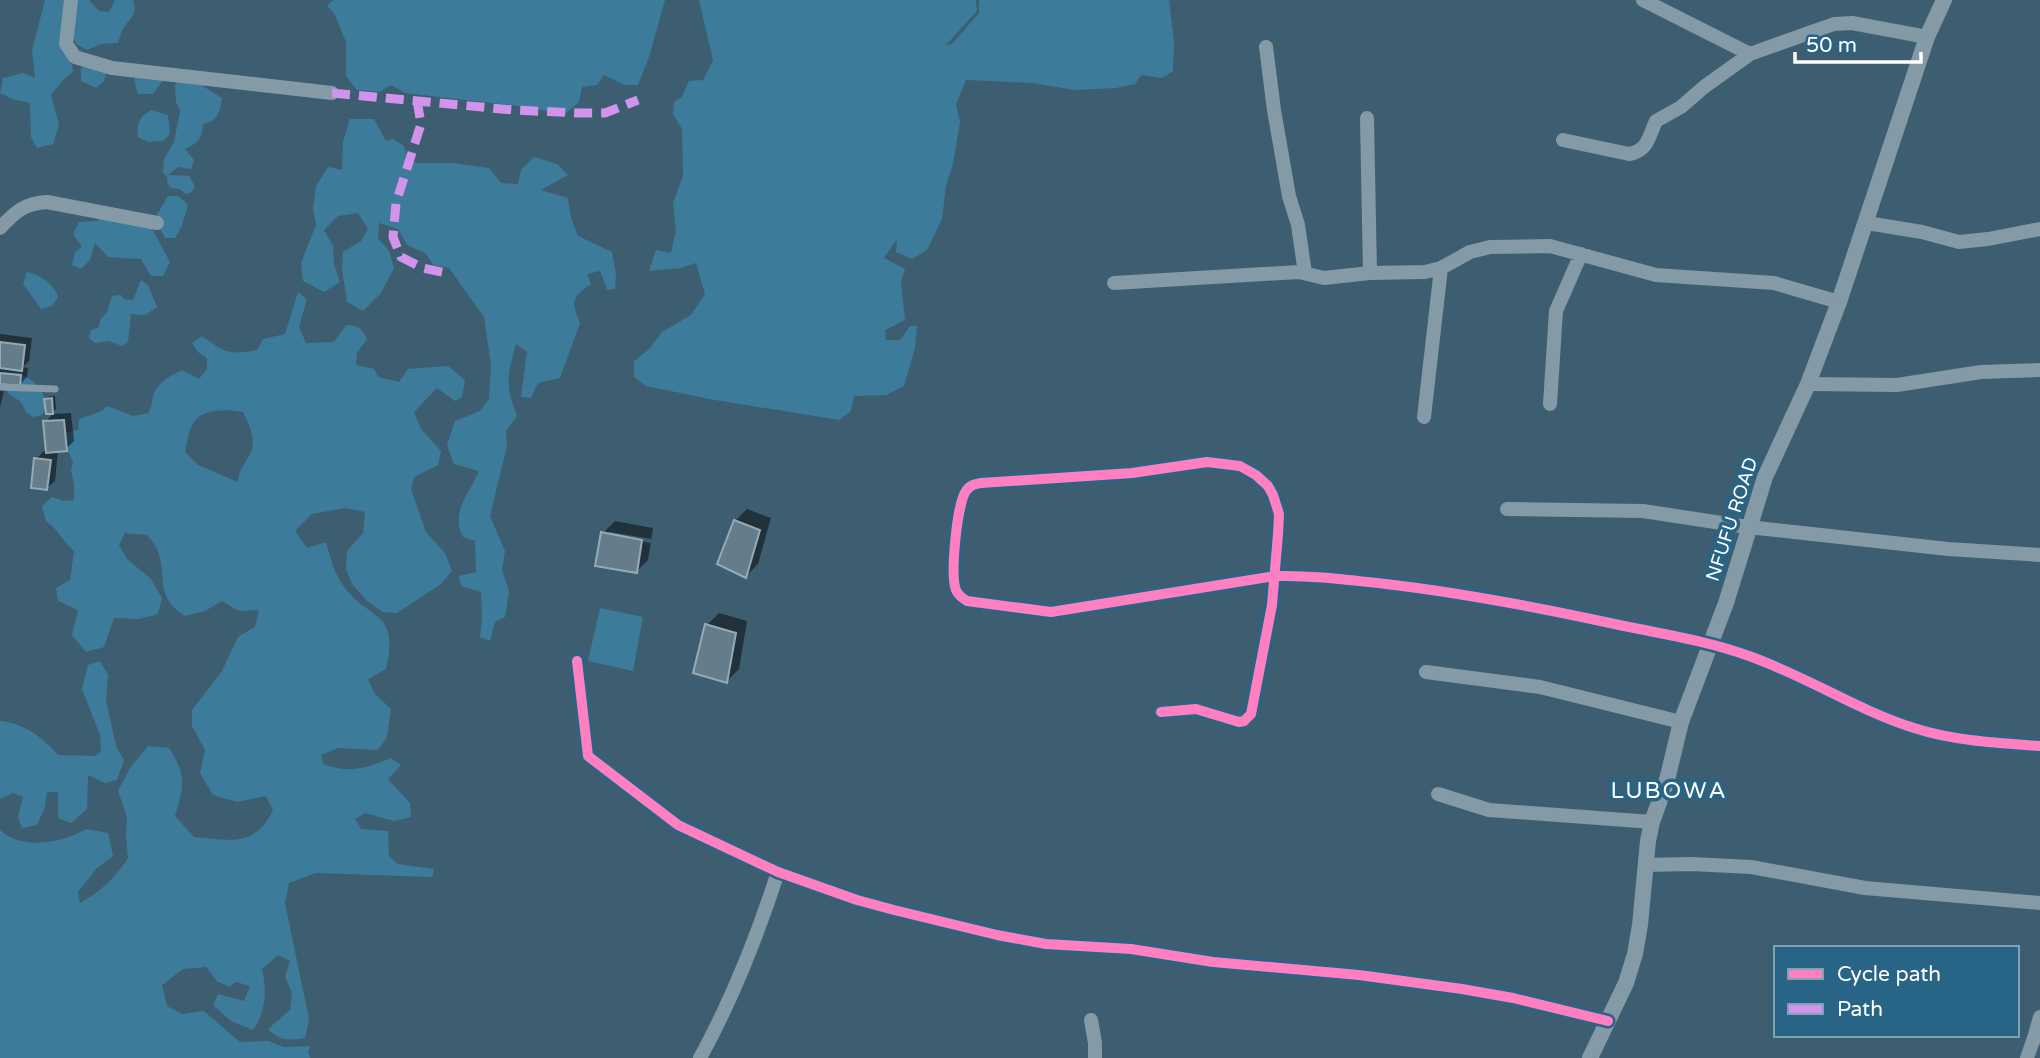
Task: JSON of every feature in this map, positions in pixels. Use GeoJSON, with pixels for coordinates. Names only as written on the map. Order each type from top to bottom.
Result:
{"type":"FeatureCollection","features":[{"type":"Feature","properties":{"kind":"street"},"geometry":{"type":"LineString","coordinates":[[71,0],[66,44],[75,58],[112,68],[332,93]]}},
{"type":"Feature","properties":{"kind":"street"},"geometry":{"type":"LineString","coordinates":[[1643,0],[1750,54]]}},
{"type":"Feature","properties":{"kind":"street","name":"NFUFU ROAD"},"geometry":{"type":"LineString","coordinates":[[1590,1058],[1626,983],[1635,954],[1652,822],[1667,780],[1681,722],[1711,645],[1776,448],[1808,384],[1839,302],[1927,37],[1944,0]]}},
{"type":"Feature","properties":{"kind":"street"},"geometry":{"type":"LineString","coordinates":[[1563,140],[1629,154],[1636,153],[1644,149],[1656,121],[1681,107],[1750,54],[1841,23],[1927,37]]}},
{"type":"Feature","properties":{"kind":"street"},"geometry":{"type":"LineString","coordinates":[[1266,47],[1289,197],[1298,225],[1305,273]]}},
{"type":"Feature","properties":{"kind":"street"},"geometry":{"type":"LineString","coordinates":[[1367,118],[1370,273]]}},
{"type":"Feature","properties":{"kind":"street"},"geometry":{"type":"LineString","coordinates":[[0,228],[19,209],[35,202],[157,223]]}},
{"type":"Feature","properties":{"kind":"street"},"geometry":{"type":"LineString","coordinates":[[1867,223],[1911,229],[1959,242],[1980,241],[2040,229]]}},
{"type":"Feature","properties":{"kind":"street"},"geometry":{"type":"LineString","coordinates":[[1114,283],[1305,273],[1324,278],[1370,273],[1425,272],[1490,247],[1550,246],[1656,275],[1773,283],[1839,302]]}},
{"type":"Feature","properties":{"kind":"street"},"geometry":{"type":"LineString","coordinates":[[1550,404],[1556,311],[1581,254]]}},
{"type":"Feature","properties":{"kind":"street"},"geometry":{"type":"LineString","coordinates":[[1424,417],[1441,268]]}},
{"type":"Feature","properties":{"kind":"street"},"geometry":{"type":"LineString","coordinates":[[1808,384],[1897,385],[1981,372],[2040,370]]}},
{"type":"Feature","properties":{"kind":"street"},"geometry":{"type":"LineString","coordinates":[[1161,712],[1196,709],[1234,722],[1248,718],[1261,669],[1275,576],[1278,508],[1268,486],[1240,466],[1207,462],[1132,473],[981,483],[969,488],[962,500],[953,574],[957,592],[967,601],[1035,611],[1066,610],[1275,576],[1320,576],[1491,599],[1747,655],[1784,669],[1915,729],[1982,741],[2040,746]]}},
{"type":"Feature","properties":{"kind":"street"},"geometry":{"type":"LineString","coordinates":[[1507,509],[1643,511],[1748,527],[1948,549],[2040,555]]}},
{"type":"Feature","properties":{"kind":"street"},"geometry":{"type":"LineString","coordinates":[[577,661],[587,756],[678,825],[778,872],[857,900],[1036,943],[1131,949],[1213,962],[1386,978],[1494,994],[1608,1021]]}},
{"type":"Feature","properties":{"kind":"street"},"geometry":{"type":"LineString","coordinates":[[1426,673],[1539,687],[1681,722]]}},
{"type":"Feature","properties":{"kind":"street"},"geometry":{"type":"LineString","coordinates":[[1438,794],[1489,810],[1652,822]]}},
{"type":"Feature","properties":{"kind":"street"},"geometry":{"type":"LineString","coordinates":[[1645,865],[1751,867],[1865,888],[2040,903]]}},
{"type":"Feature","properties":{"kind":"street"},"geometry":{"type":"LineString","coordinates":[[700,1058],[746,965],[778,872]]}},
{"type":"Feature","properties":{"kind":"street"},"geometry":{"type":"LineString","coordinates":[[2027,1058],[2037,1036],[2040,1017]]}},
{"type":"Feature","properties":{"kind":"street"},"geometry":{"type":"LineString","coordinates":[[1091,1020],[1095,1058]]}},
{"type":"Feature","properties":{"kind":"lane"},"geometry":{"type":"LineString","coordinates":[[0,387],[55,389]]}},
{"type":"Feature","properties":{"kind":"shaded area"},"geometry":{"type":"Polygon","coordinates":[[[45,0],[66,0],[59,45],[72,65],[73,72],[51,95],[59,125],[53,144],[37,148],[31,137],[30,103],[0,93],[3,78],[23,73],[35,78],[32,50],[45,0]]]}},
{"type":"Feature","properties":{"kind":"shaded area"},"geometry":{"type":"Polygon","coordinates":[[[73,0],[89,0],[99,11],[109,12],[115,0],[133,0],[135,11],[122,30],[118,43],[101,44],[87,50],[75,43],[72,26],[73,0]]]}},
{"type":"Feature","properties":{"kind":"shaded area"},"geometry":{"type":"Polygon","coordinates":[[[333,0],[665,0],[638,85],[624,85],[604,75],[597,85],[582,87],[579,102],[564,115],[527,107],[405,93],[391,85],[379,92],[357,90],[346,76],[346,42],[334,13],[327,6],[333,0]]]}},
{"type":"Feature","properties":{"kind":"shaded area"},"geometry":{"type":"Polygon","coordinates":[[[699,0],[976,0],[977,11],[946,45],[952,44],[979,13],[979,0],[1169,0],[1174,42],[1173,71],[1162,78],[1141,75],[1135,84],[1116,88],[1075,90],[1032,83],[966,80],[956,104],[960,122],[953,164],[946,185],[942,219],[927,250],[912,259],[896,252],[897,239],[884,258],[905,269],[901,282],[905,320],[885,330],[886,340],[900,340],[910,326],[917,326],[915,348],[904,386],[886,395],[854,396],[851,411],[839,420],[646,386],[634,377],[634,361],[649,349],[662,332],[691,315],[705,294],[696,263],[681,268],[649,271],[656,250],[671,253],[676,230],[673,203],[683,176],[682,129],[673,114],[674,102],[682,97],[689,81],[703,80],[713,60],[699,0]]]}},
{"type":"Feature","properties":{"kind":"shaded area"},"geometry":{"type":"Polygon","coordinates":[[[93,57],[107,72],[104,81],[96,88],[81,81],[81,69],[93,57]]]}},
{"type":"Feature","properties":{"kind":"shaded area"},"geometry":{"type":"Polygon","coordinates":[[[141,68],[163,80],[153,94],[138,94],[134,80],[141,68]]]}},
{"type":"Feature","properties":{"kind":"shaded area"},"geometry":{"type":"Polygon","coordinates":[[[188,72],[201,85],[222,98],[217,115],[212,121],[203,124],[198,140],[185,149],[194,160],[191,169],[178,167],[168,175],[189,176],[195,186],[192,192],[186,194],[171,188],[167,176],[163,173],[164,159],[174,142],[180,111],[176,102],[175,84],[188,72]]]}},
{"type":"Feature","properties":{"kind":"shaded area"},"geometry":{"type":"Polygon","coordinates":[[[151,110],[168,115],[170,134],[163,141],[148,142],[138,137],[139,121],[151,110]]]}},
{"type":"Feature","properties":{"kind":"shaded area"},"geometry":{"type":"Polygon","coordinates":[[[350,119],[374,119],[386,141],[393,139],[404,146],[407,155],[416,163],[452,163],[489,168],[501,183],[518,184],[521,170],[534,157],[557,164],[568,175],[541,190],[568,198],[571,218],[578,236],[612,252],[616,274],[615,289],[607,290],[600,271],[587,274],[591,284],[575,300],[575,310],[580,323],[560,378],[538,383],[531,398],[521,397],[527,352],[516,344],[509,380],[517,416],[506,431],[507,446],[490,516],[505,551],[502,570],[509,591],[505,617],[495,622],[490,641],[480,637],[481,592],[461,586],[459,576],[476,572],[475,541],[463,537],[459,520],[462,504],[479,471],[454,464],[447,445],[455,421],[480,411],[489,399],[491,365],[484,317],[449,268],[434,265],[425,253],[407,245],[398,229],[379,223],[378,238],[389,251],[394,268],[381,293],[363,311],[347,302],[342,269],[343,252],[361,241],[368,229],[358,213],[338,216],[324,230],[333,246],[334,264],[340,282],[324,292],[303,281],[301,263],[316,225],[313,209],[316,186],[328,167],[342,170],[343,142],[350,119]]]}},
{"type":"Feature","properties":{"kind":"shaded area"},"geometry":{"type":"Polygon","coordinates":[[[168,196],[178,196],[188,205],[175,238],[165,238],[155,218],[168,196]]]}},
{"type":"Feature","properties":{"kind":"shaded area"},"geometry":{"type":"Polygon","coordinates":[[[111,211],[152,229],[170,262],[163,276],[151,276],[141,259],[108,257],[95,243],[90,260],[81,269],[72,265],[75,252],[82,247],[73,234],[79,222],[97,221],[111,211]]]}},
{"type":"Feature","properties":{"kind":"shaded area"},"geometry":{"type":"Polygon","coordinates":[[[27,272],[54,288],[58,297],[52,306],[41,309],[23,284],[27,272]]]}},
{"type":"Feature","properties":{"kind":"shaded area"},"geometry":{"type":"Polygon","coordinates":[[[141,280],[148,285],[157,307],[145,315],[131,314],[128,342],[122,346],[108,341],[95,343],[89,338],[91,330],[99,327],[112,296],[121,295],[124,299],[133,300],[141,280]]]}},
{"type":"Feature","properties":{"kind":"shaded area"},"geometry":{"type":"Polygon","coordinates":[[[298,292],[307,299],[299,327],[306,343],[334,342],[346,325],[354,326],[361,330],[367,339],[357,353],[356,365],[374,369],[378,377],[399,382],[408,369],[448,366],[465,380],[462,397],[455,401],[437,388],[414,412],[421,429],[441,451],[438,465],[414,477],[411,489],[426,532],[445,553],[452,571],[441,584],[397,613],[383,612],[367,601],[352,584],[346,569],[347,551],[363,533],[365,512],[345,508],[312,514],[295,531],[307,548],[326,542],[334,569],[342,584],[379,618],[389,635],[386,669],[368,679],[375,694],[391,709],[387,737],[378,750],[338,748],[321,755],[323,764],[350,769],[391,758],[401,765],[388,779],[410,803],[411,817],[394,821],[365,813],[355,819],[361,829],[388,831],[389,856],[398,864],[434,869],[432,877],[316,873],[289,883],[285,903],[309,1019],[305,1038],[285,1039],[268,1029],[290,1010],[292,993],[285,977],[290,961],[278,955],[262,969],[264,1001],[261,1016],[253,1030],[231,1021],[213,1005],[218,994],[244,1001],[250,986],[236,982],[229,987],[217,981],[206,967],[183,969],[162,985],[167,1006],[182,1014],[204,1011],[240,1042],[268,1041],[284,1047],[311,1046],[308,1051],[310,1058],[0,1058],[0,830],[9,837],[31,843],[66,838],[86,829],[108,833],[113,856],[97,868],[78,892],[80,903],[107,884],[128,858],[127,817],[118,791],[130,768],[148,746],[169,748],[175,758],[182,781],[175,816],[194,837],[230,840],[249,836],[258,831],[273,810],[266,796],[237,802],[213,795],[200,773],[205,750],[192,726],[192,710],[222,671],[238,637],[255,627],[259,610],[239,611],[222,601],[205,611],[185,616],[175,608],[165,593],[160,559],[154,543],[147,535],[125,533],[119,545],[127,559],[151,579],[162,598],[158,614],[139,619],[114,618],[104,647],[86,652],[72,635],[78,610],[58,601],[56,588],[70,580],[74,551],[46,521],[42,506],[52,497],[64,501],[74,500],[71,471],[73,462],[65,445],[66,433],[78,430],[79,419],[102,411],[107,406],[133,416],[148,413],[160,384],[182,370],[199,379],[207,369],[207,358],[198,352],[192,343],[202,336],[222,349],[240,352],[257,350],[263,339],[285,334],[298,292]],[[215,411],[200,416],[189,433],[185,452],[198,465],[238,482],[240,471],[253,445],[252,434],[243,412],[215,411]]]}},
{"type":"Feature","properties":{"kind":"shaded area"},"geometry":{"type":"Polygon","coordinates":[[[15,373],[31,380],[42,392],[47,404],[42,415],[33,417],[26,412],[21,402],[8,393],[7,382],[15,373]]]}},
{"type":"Feature","properties":{"kind":"shaded area"},"geometry":{"type":"Polygon","coordinates":[[[600,608],[643,617],[633,671],[588,661],[600,608]]]}},
{"type":"Feature","properties":{"kind":"shaded area"},"geometry":{"type":"Polygon","coordinates":[[[100,661],[108,675],[106,700],[116,746],[124,760],[117,780],[105,783],[88,775],[87,809],[71,823],[58,818],[58,792],[47,792],[45,807],[37,825],[22,828],[18,817],[23,797],[13,793],[0,799],[0,721],[32,732],[58,755],[95,756],[101,752],[100,735],[82,689],[88,665],[100,661]]]}},
{"type":"Feature","properties":{"kind":"building"},"geometry":{"type":"Polygon","coordinates":[[[0,342],[25,345],[22,371],[0,368],[0,342]]]}},
{"type":"Feature","properties":{"kind":"building"},"geometry":{"type":"Polygon","coordinates":[[[0,373],[21,375],[20,386],[0,384],[0,373]]]}},
{"type":"Feature","properties":{"kind":"building"},"geometry":{"type":"Polygon","coordinates":[[[52,398],[53,414],[46,414],[44,399],[52,398]]]}},
{"type":"Feature","properties":{"kind":"building"},"geometry":{"type":"Polygon","coordinates":[[[64,420],[67,451],[46,453],[43,421],[64,420]]]}},
{"type":"Feature","properties":{"kind":"building"},"geometry":{"type":"Polygon","coordinates":[[[34,458],[51,460],[47,490],[31,488],[34,458]]]}},
{"type":"Feature","properties":{"kind":"building"},"geometry":{"type":"Polygon","coordinates":[[[734,520],[760,530],[746,578],[717,564],[734,520]]]}},
{"type":"Feature","properties":{"kind":"building"},"geometry":{"type":"Polygon","coordinates":[[[601,532],[642,540],[637,573],[595,566],[601,532]]]}},
{"type":"Feature","properties":{"kind":"building"},"geometry":{"type":"Polygon","coordinates":[[[705,624],[736,633],[727,683],[693,673],[705,624]]]}},
{"type":"Feature","properties":{"kind":"marked path"},"geometry":{"type":"LineString","coordinates":[[332,93],[513,110],[579,113],[605,113],[638,100]]}},
{"type":"Feature","properties":{"kind":"marked path"},"geometry":{"type":"LineString","coordinates":[[417,100],[421,124],[396,203],[393,237],[401,257],[423,268],[446,273]]}},
{"type":"Feature","properties":{"kind":"cycle path"},"geometry":{"type":"LineString","coordinates":[[1161,712],[1196,709],[1239,722],[1251,714],[1272,605],[1278,534],[1279,514],[1268,486],[1240,466],[1207,462],[1132,473],[981,483],[969,487],[960,509],[954,570],[956,590],[967,601],[1051,612],[1275,576],[1331,578],[1414,588],[1527,606],[1680,637],[1770,664],[1872,712],[1914,728],[1960,739],[2040,746]]}},
{"type":"Feature","properties":{"kind":"cycle path"},"geometry":{"type":"LineString","coordinates":[[577,661],[588,756],[678,825],[778,872],[857,900],[997,935],[1046,944],[1131,949],[1213,962],[1359,975],[1462,989],[1513,998],[1608,1021]]}},
{"type":"Feature","properties":{"kind":"district","name":"LUBOWA"},"geometry":{"type":"Point","coordinates":[1669,790]}}]}
